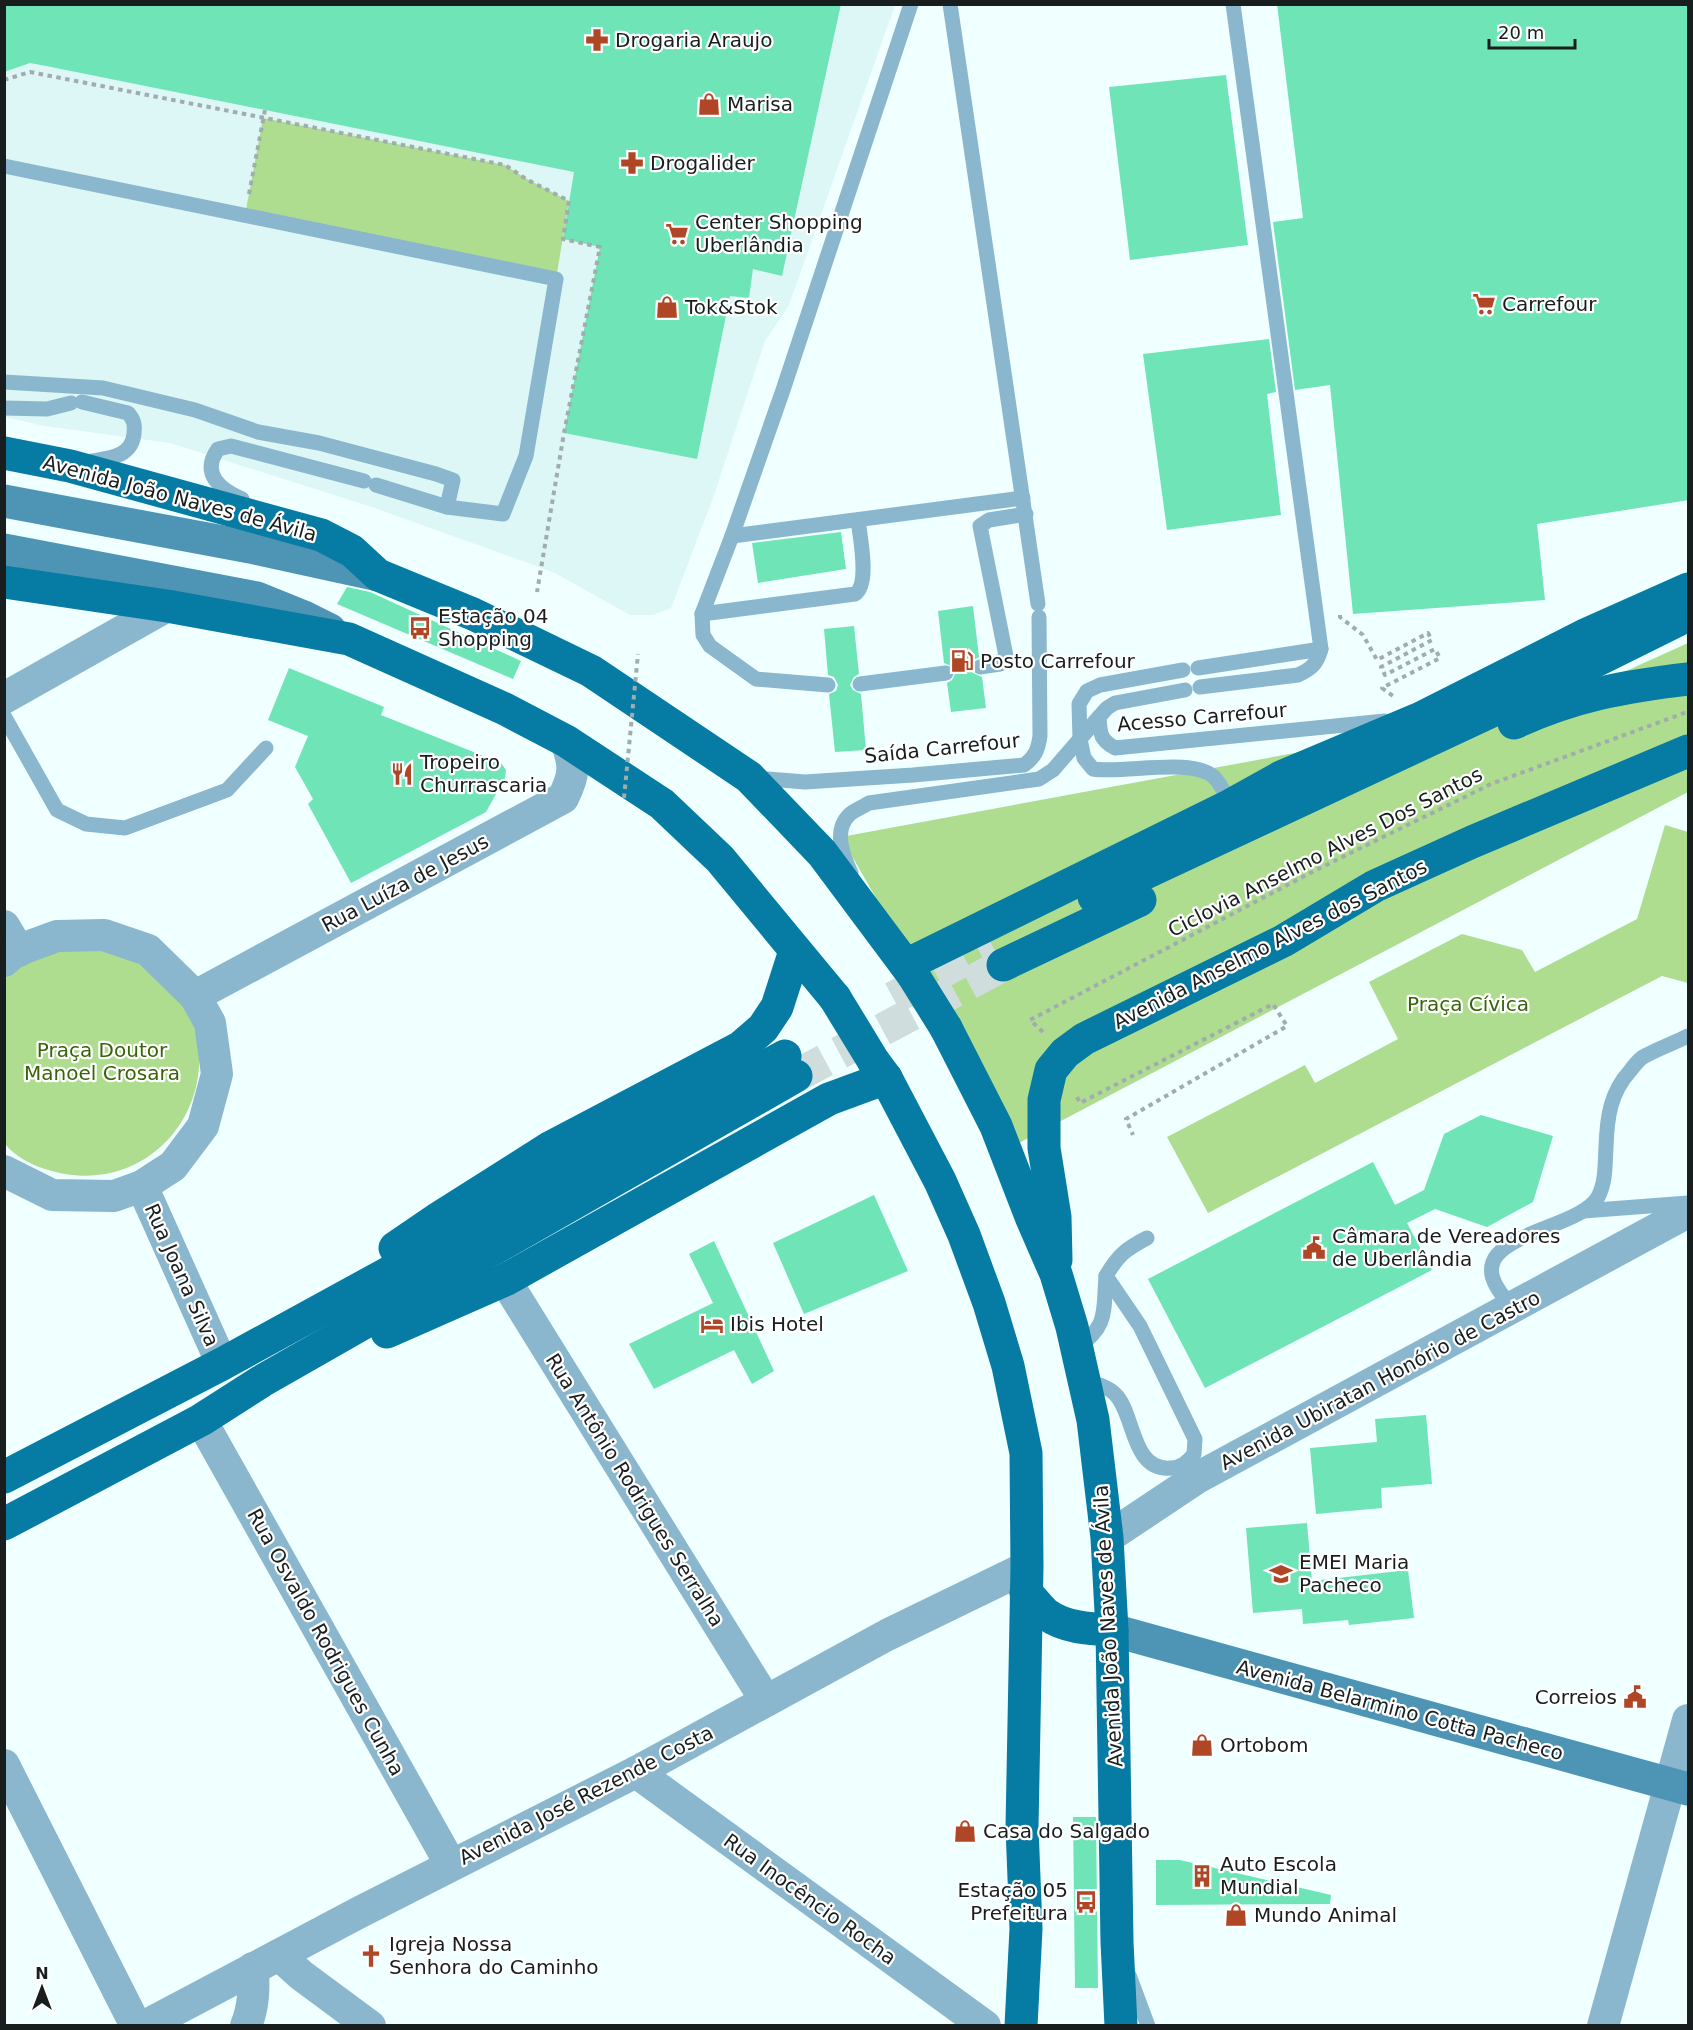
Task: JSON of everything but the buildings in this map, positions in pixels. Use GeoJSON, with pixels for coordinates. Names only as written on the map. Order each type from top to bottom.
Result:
{"type":"FeatureCollection","features":[{"type":"Feature","properties":{"kind":"main road","name":"Avenida João Naves de Ávila"},"geometry":{"type":"LineString","coordinates":[[4,453],[70,466],[321,535],[352,551],[378,576]]}},
{"type":"Feature","properties":{"kind":"main road","name":"Avenida João Naves de Ávila"},"geometry":{"type":"LineString","coordinates":[[4,501],[249,547],[378,576],[473,614],[591,671],[748,777],[822,853],[910,970],[946,1028],[996,1126],[1056,1274],[1085,1380],[1100,1467],[1107,1538],[1112,1630],[1117,1942],[1121,2025]]}},
{"type":"Feature","properties":{"kind":"main road"},"geometry":{"type":"LineString","coordinates":[[4,550],[257,598],[304,617],[505,709],[566,741],[662,804],[720,859],[835,998],[880,1070],[940,1181],[964,1235],[989,1303],[1008,1366],[1026,1453],[1027,1580],[1022,1827],[1026,1929],[1021,2025]]}},
{"type":"Feature","properties":{"kind":"main road"},"geometry":{"type":"LineString","coordinates":[[4,582],[167,606],[349,639]]}},
{"type":"Feature","properties":{"kind":"main road"},"geometry":{"type":"LineString","coordinates":[[910,970],[1281,777],[1421,718],[1587,634],[1689,589]]}},
{"type":"Feature","properties":{"kind":"main road"},"geometry":{"type":"LineString","coordinates":[[1689,615],[997,955],[1547,709],[1594,694],[1637,684],[1689,679]]}},
{"type":"Feature","properties":{"kind":"main road","name":"Avenida Anselmo Alves dos Santos"},"geometry":{"type":"LineString","coordinates":[[1056,1274],[1055,1217],[1044,1148],[1044,1100],[1051,1070],[1065,1053],[1084,1039],[1283,941],[1375,886],[1472,842],[1689,751]]}},
{"type":"Feature","properties":{"kind":"main road"},"geometry":{"type":"LineString","coordinates":[[257,1344],[439,1218],[551,1147],[741,1047],[763,1028],[777,1007],[795,951]]}},
{"type":"Feature","properties":{"kind":"main road"},"geometry":{"type":"LineString","coordinates":[[4,1477],[790,1066],[201,1420],[4,1524]]}},
{"type":"Feature","properties":{"kind":"main road"},"geometry":{"type":"LineString","coordinates":[[262,1382],[331,1357],[505,1280],[880,1070]]}},
{"type":"Feature","properties":{"kind":"main road"},"geometry":{"type":"LineString","coordinates":[[1027,1580],[1046,1613],[1063,1623],[1112,1630]]}},
{"type":"Feature","properties":{"kind":"main road","name":"Avenida Belarmino Cotta Pacheco"},"geometry":{"type":"LineString","coordinates":[[1112,1630],[1679,1787]]}},
{"type":"Feature","properties":{"kind":"street"},"geometry":{"type":"LineString","coordinates":[[4,698],[167,606]]}},
{"type":"Feature","properties":{"kind":"street","name":"Rua Luíza de Jesus"},"geometry":{"type":"LineString","coordinates":[[195,996],[563,798],[573,779],[572,758],[566,741]]}},
{"type":"Feature","properties":{"kind":"street"},"geometry":{"type":"LineString","coordinates":[[4,1171],[52,1195],[114,1196],[142,1186],[173,1166],[203,1126],[217,1074],[210,1023],[195,996],[148,950],[104,935],[57,936],[10,946]]}},
{"type":"Feature","properties":{"kind":"street","name":"Rua Joana Silva"},"geometry":{"type":"LineString","coordinates":[[142,1186],[222,1364]]}},
{"type":"Feature","properties":{"kind":"street","name":"Avenida Ubiratan Honório de Castro"},"geometry":{"type":"LineString","coordinates":[[1107,1538],[1197,1478],[1689,1212]]}},
{"type":"Feature","properties":{"kind":"street","name":"Rua Antônio Rodrigues Serralha"},"geometry":{"type":"LineString","coordinates":[[505,1280],[766,1701]]}},
{"type":"Feature","properties":{"kind":"street","name":"Rua Osvaldo Rodrigues Cunha"},"geometry":{"type":"LineString","coordinates":[[201,1420],[451,1865]]}},
{"type":"Feature","properties":{"kind":"street","name":"Avenida José Rezende Costa"},"geometry":{"type":"LineString","coordinates":[[145,2025],[451,1865],[636,1772],[887,1635],[1027,1580]]}},
{"type":"Feature","properties":{"kind":"street"},"geometry":{"type":"LineString","coordinates":[[1603,2025],[1679,1787],[1689,1720]]}},
{"type":"Feature","properties":{"kind":"street"},"geometry":{"type":"LineString","coordinates":[[4,1765],[136,2025]]}},
{"type":"Feature","properties":{"kind":"street","name":"Rua Inocêncio Rocha"},"geometry":{"type":"LineString","coordinates":[[636,1772],[985,2025]]}},
{"type":"Feature","properties":{"kind":"street"},"geometry":{"type":"LineString","coordinates":[[246,2025],[251,2012],[254,1991],[266,1962],[301,1975],[370,2025]]}},
{"type":"Feature","properties":{"kind":"lane"},"geometry":{"type":"LineString","coordinates":[[828,685],[756,679],[710,646],[703,635],[702,614],[732,536],[911,4]]}},
{"type":"Feature","properties":{"kind":"lane","name":"Saída Carrefour"},"geometry":{"type":"LineString","coordinates":[[748,777],[805,782],[913,776],[1024,765],[1033,759],[1038,749],[1040,736],[1039,610],[950,4]]}},
{"type":"Feature","properties":{"kind":"lane"},"geometry":{"type":"LineString","coordinates":[[1231,805],[1213,776],[1198,769],[1177,766],[1107,771],[1093,769],[1084,758],[1080,739],[1079,704],[1087,692],[1100,685],[1321,649],[1233,4]]}},
{"type":"Feature","properties":{"kind":"lane"},"geometry":{"type":"LineString","coordinates":[[4,166],[556,279],[526,456],[503,514],[447,507],[370,483],[231,446],[218,449],[213,455],[212,469],[215,482],[225,491],[321,535]]}},
{"type":"Feature","properties":{"kind":"lane"},"geometry":{"type":"LineString","coordinates":[[4,382],[104,388],[195,410],[258,432],[319,443],[436,474],[453,480],[447,507]]}},
{"type":"Feature","properties":{"kind":"lane"},"geometry":{"type":"LineString","coordinates":[[4,408],[47,409],[77,403],[128,413],[135,424],[133,443],[123,454],[70,466]]}},
{"type":"Feature","properties":{"kind":"lane"},"geometry":{"type":"LineString","coordinates":[[732,536],[1023,498]]}},
{"type":"Feature","properties":{"kind":"lane"},"geometry":{"type":"LineString","coordinates":[[980,667],[1000,664],[1006,656],[980,526],[989,520],[1026,514]]}},
{"type":"Feature","properties":{"kind":"lane"},"geometry":{"type":"LineString","coordinates":[[702,614],[855,594],[861,591],[864,581],[858,520]]}},
{"type":"Feature","properties":{"kind":"lane","name":"Acesso Carrefour"},"geometry":{"type":"LineString","coordinates":[[1321,649],[1317,661],[1310,670],[1298,675],[1192,689],[1115,703],[1099,717],[1104,742],[1115,748],[1421,718]]}},
{"type":"Feature","properties":{"kind":"lane"},"geometry":{"type":"LineString","coordinates":[[860,684],[946,673]]}},
{"type":"Feature","properties":{"kind":"lane"},"geometry":{"type":"LineString","coordinates":[[4,716],[57,810],[86,824],[125,828],[227,790],[266,748]]}},
{"type":"Feature","properties":{"kind":"lane"},"geometry":{"type":"LineString","coordinates":[[872,920],[847,864],[840,840],[843,824],[849,815],[869,803],[1039,779],[1053,770],[1099,717]]}},
{"type":"Feature","properties":{"kind":"lane"},"geometry":{"type":"LineString","coordinates":[[1514,1308],[1502,1297],[1494,1282],[1491,1267],[1499,1253],[1512,1243],[1583,1211],[1597,1198],[1604,1178],[1609,1107],[1619,1082],[1641,1058],[1689,1036]]}},
{"type":"Feature","properties":{"kind":"lane"},"geometry":{"type":"LineString","coordinates":[[1583,1211],[1689,1203]]}},
{"type":"Feature","properties":{"kind":"lane"},"geometry":{"type":"LineString","coordinates":[[1077,1348],[1102,1323],[1106,1276],[1115,1259],[1128,1248],[1148,1238]]}},
{"type":"Feature","properties":{"kind":"lane"},"geometry":{"type":"LineString","coordinates":[[1106,1276],[1140,1326],[1200,1447],[1203,1458],[1197,1478]]}},
{"type":"Feature","properties":{"kind":"lane"},"geometry":{"type":"LineString","coordinates":[[1103,1312],[1111,1300],[1123,1300]]}},
{"type":"Feature","properties":{"kind":"lane"},"geometry":{"type":"LineString","coordinates":[[1085,1380],[1105,1386],[1122,1402],[1134,1438],[1152,1464],[1162,1469],[1183,1465],[1194,1454],[1195,1439]]}},
{"type":"Feature","properties":{"kind":"lane"},"geometry":{"type":"LineString","coordinates":[[1117,1942],[1148,2025]]}},
{"type":"Feature","properties":{"kind":"path"},"geometry":{"type":"LineString","coordinates":[[4,80],[30,72],[505,165],[526,179],[569,201],[563,239],[600,247],[564,433],[537,592]]}},
{"type":"Feature","properties":{"kind":"path"},"geometry":{"type":"LineString","coordinates":[[245,215],[265,110]]}},
{"type":"Feature","properties":{"kind":"path"},"geometry":{"type":"LineString","coordinates":[[1363,635],[1377,660],[1428,633],[1432,640],[1381,667],[1385,675],[1435,649],[1440,658],[1382,688]]}},
{"type":"Feature","properties":{"kind":"path"},"geometry":{"type":"LineString","coordinates":[[624,798],[638,654]]}},
{"type":"Feature","properties":{"kind":"path","name":"Ciclovia Anselmo Alves Dos Santos"},"geometry":{"type":"LineString","coordinates":[[1065,1053],[1030,1020],[1314,871],[1491,784],[1689,712]]}},
{"type":"Feature","properties":{"kind":"path"},"geometry":{"type":"LineString","coordinates":[[1076,1094],[1080,1103],[1273,1004],[1287,1026],[1126,1119],[1133,1136]]}},
{"type":"Feature","properties":{"kind":"shaded area","name":"Center Shopping Uberlândia"},"geometry":{"type":"Polygon","coordinates":[[[5,5],[895,5],[794,291],[788,307],[765,341],[713,498],[671,608],[653,615],[630,615],[555,573],[534,565],[372,507],[170,443],[45,426],[5,417],[5,5]]]}},
{"type":"Feature","properties":{"kind":"green space"},"geometry":{"type":"Polygon","coordinates":[[[263,118],[505,165],[569,201],[556,279],[245,215],[263,118]]]}},
{"type":"Feature","properties":{"kind":"green space"},"geometry":{"type":"Polygon","coordinates":[[[1688,643],[1688,792],[1017,1144],[841,837],[1549,706],[1688,643]]]}},
{"type":"Feature","properties":{"kind":"green space","name":"Praça Cívica"},"geometry":{"type":"Polygon","coordinates":[[[1665,825],[1688,832],[1688,983],[1662,976],[1208,1213],[1167,1137],[1305,1065],[1315,1083],[1398,1039],[1369,982],[1462,934],[1522,950],[1535,972],[1637,919],[1665,825]]]}},
{"type":"Feature","properties":{"kind":"green space","name":"Praça Doutor Manoel Crosara"},"geometry":{"type":"Polygon","coordinates":[[[94,946],[134,957],[186,1008],[198,1044],[198,1075],[190,1105],[175,1131],[154,1152],[128,1167],[98,1175],[65,1174],[32,1164],[5,1144],[4,978],[26,962],[46,953],[94,946]]]}},
{"type":"Feature","properties":{"kind":"tunnel"},"geometry":{"type":"LineString","coordinates":[[893,998],[992,945]]}},
{"type":"Feature","properties":{"kind":"tunnel"},"geometry":{"type":"LineString","coordinates":[[796,1076],[1003,965]]}},
{"type":"Feature","properties":{"kind":"place","name":"Drogaria Araujo"},"geometry":{"type":"Point","coordinates":[597,40]}},
{"type":"Feature","properties":{"kind":"place","name":"Marisa"},"geometry":{"type":"Point","coordinates":[709,104]}},
{"type":"Feature","properties":{"kind":"place","name":"Drogalider"},"geometry":{"type":"Point","coordinates":[632,163]}},
{"type":"Feature","properties":{"kind":"place","name":"Center Shopping Uberlândia"},"geometry":{"type":"Point","coordinates":[677,234]}},
{"type":"Feature","properties":{"kind":"place","name":"Carrefour"},"geometry":{"type":"Point","coordinates":[1484,304]}},
{"type":"Feature","properties":{"kind":"place","name":"Tok&Stok"},"geometry":{"type":"Point","coordinates":[667,307]}},
{"type":"Feature","properties":{"kind":"place","name":"Estação 04 Shopping"},"geometry":{"type":"Point","coordinates":[420,628]}},
{"type":"Feature","properties":{"kind":"place","name":"Posto Carrefour"},"geometry":{"type":"Point","coordinates":[962,661]}},
{"type":"Feature","properties":{"kind":"place","name":"Tropeiro Churrascaria"},"geometry":{"type":"Point","coordinates":[402,774]}},
{"type":"Feature","properties":{"kind":"place","name":"Câmara de Vereadores de Uberlândia"},"geometry":{"type":"Point","coordinates":[1314,1248]}},
{"type":"Feature","properties":{"kind":"place","name":"Ibis Hotel"},"geometry":{"type":"Point","coordinates":[712,1324]}},
{"type":"Feature","properties":{"kind":"place","name":"EMEI Maria Pacheco"},"geometry":{"type":"Point","coordinates":[1281,1574]}},
{"type":"Feature","properties":{"kind":"place","name":"Correios"},"geometry":{"type":"Point","coordinates":[1635,1697]}},
{"type":"Feature","properties":{"kind":"place","name":"Ortobom"},"geometry":{"type":"Point","coordinates":[1202,1745]}},
{"type":"Feature","properties":{"kind":"place","name":"Casa do Salgado"},"geometry":{"type":"Point","coordinates":[965,1831]}},
{"type":"Feature","properties":{"kind":"place","name":"Auto Escola Mundial"},"geometry":{"type":"Point","coordinates":[1202,1876]}},
{"type":"Feature","properties":{"kind":"place","name":"Estação 05 Prefeitura"},"geometry":{"type":"Point","coordinates":[1086,1902]}},
{"type":"Feature","properties":{"kind":"place","name":"Mundo Animal"},"geometry":{"type":"Point","coordinates":[1236,1915]}},
{"type":"Feature","properties":{"kind":"place","name":"Igreja Nossa Senhora do Caminho"},"geometry":{"type":"Point","coordinates":[371,1956]}}]}
